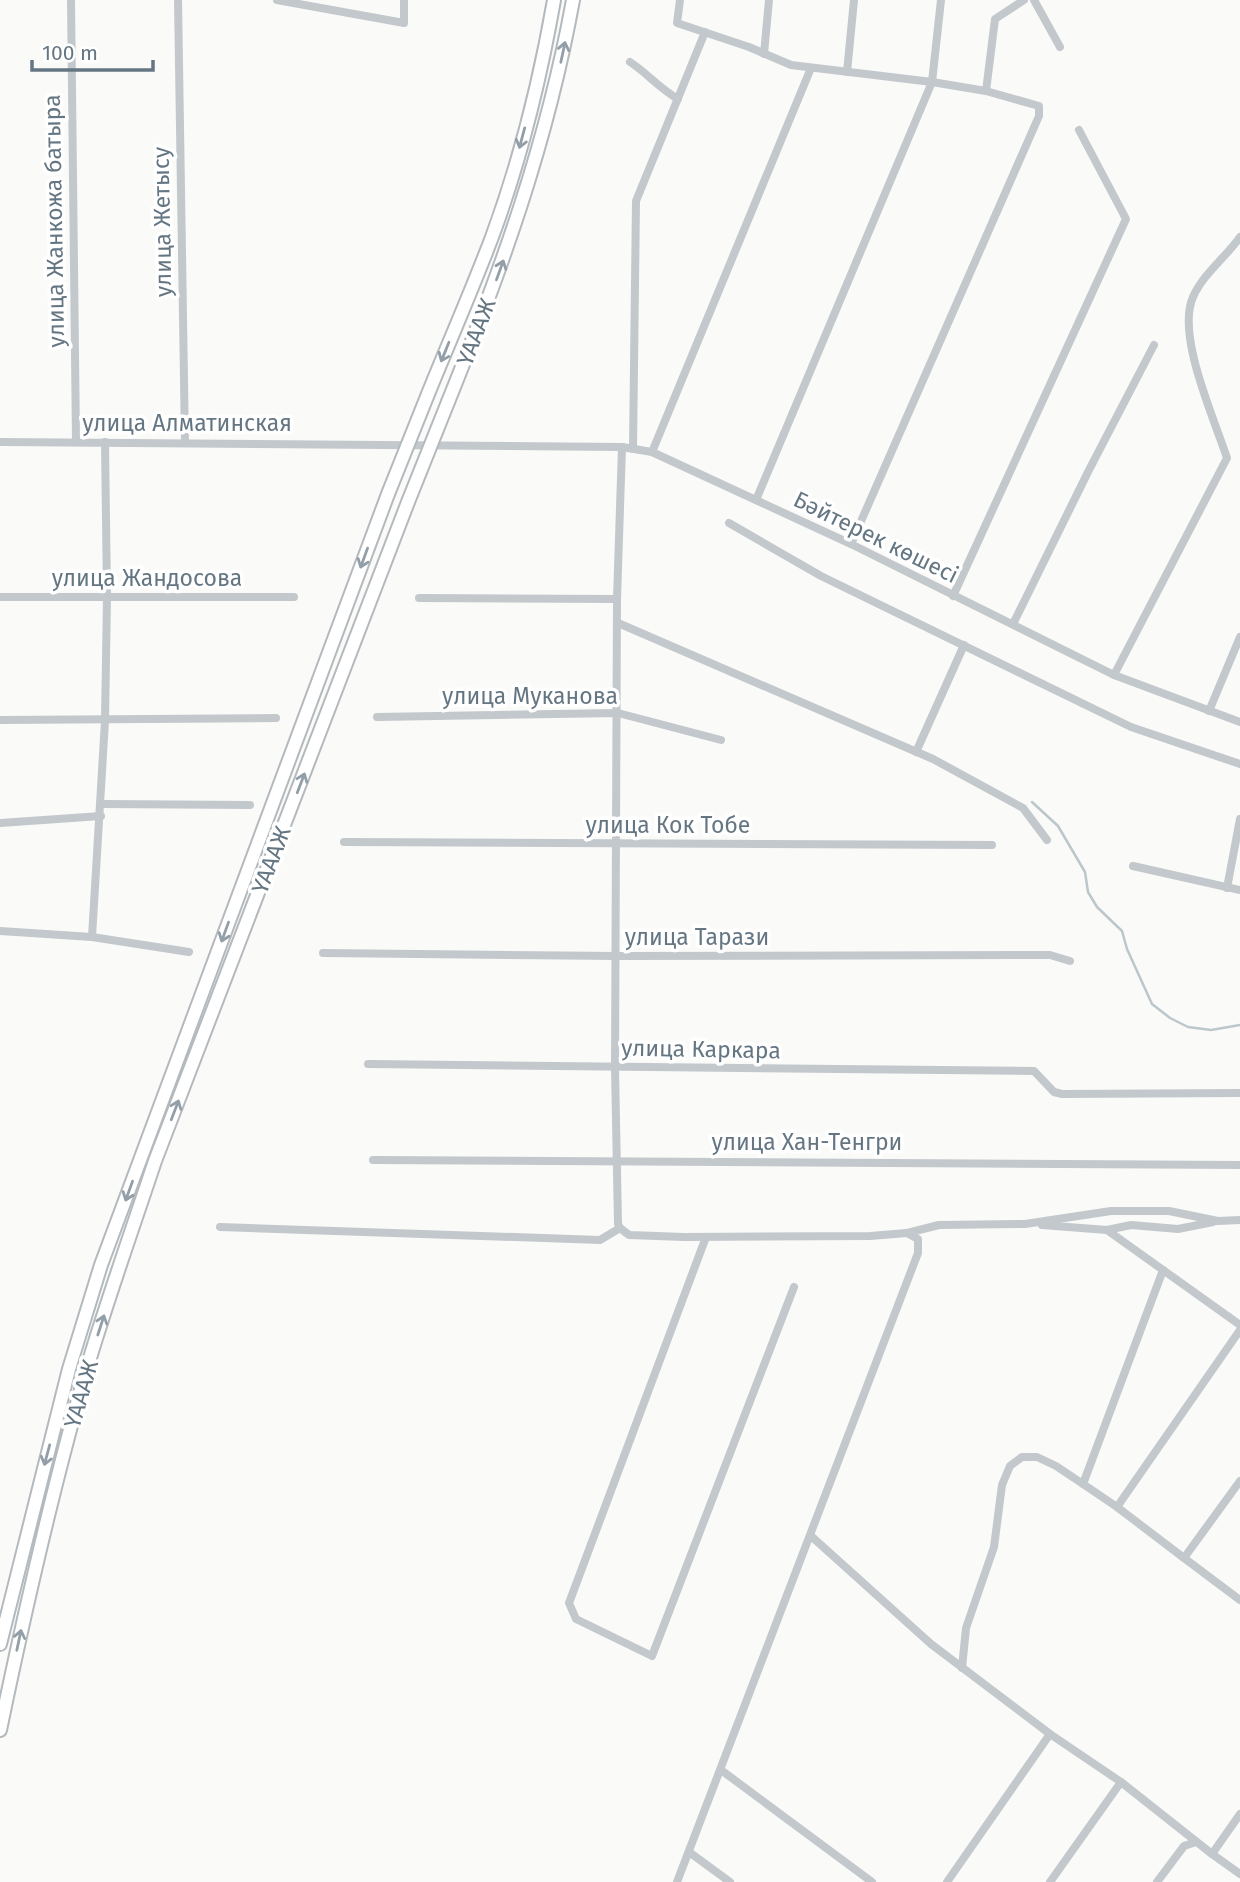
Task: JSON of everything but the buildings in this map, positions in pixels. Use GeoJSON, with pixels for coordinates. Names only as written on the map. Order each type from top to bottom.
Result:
{"type":"FeatureCollection","features":[{"type":"Feature","properties":{"kind":"highway","name":"ҮАААЖ"},"geometry":{"type":"LineString","coordinates":[[0,1644],[66,1382],[101,1265],[388,494],[492,236],[513,172],[539,73],[554,0]]}},
{"type":"Feature","properties":{"kind":"highway","name":"ҮАААЖ"},"geometry":{"type":"LineString","coordinates":[[0,1730],[33,1576],[56,1485],[90,1357],[119,1268],[155,1161],[491,293],[531,179],[553,97],[573,0]]}},
{"type":"Feature","properties":{"kind":"street","name":"улица Жанкожа батыра"},"geometry":{"type":"LineString","coordinates":[[71,0],[76,442]]}},
{"type":"Feature","properties":{"kind":"street","name":"улица Жетысу"},"geometry":{"type":"LineString","coordinates":[[177,0],[185,443]]}},
{"type":"Feature","properties":{"kind":"street"},"geometry":{"type":"LineString","coordinates":[[277,0],[404,23],[404,0]]}},
{"type":"Feature","properties":{"kind":"street"},"geometry":{"type":"LineString","coordinates":[[680,0],[677,23],[790,65],[932,82],[986,91],[1038,106],[1039,116],[850,544]]}},
{"type":"Feature","properties":{"kind":"street"},"geometry":{"type":"LineString","coordinates":[[764,54],[769,0]]}},
{"type":"Feature","properties":{"kind":"street"},"geometry":{"type":"LineString","coordinates":[[847,72],[854,0]]}},
{"type":"Feature","properties":{"kind":"street"},"geometry":{"type":"LineString","coordinates":[[756,500],[932,82],[941,0]]}},
{"type":"Feature","properties":{"kind":"street"},"geometry":{"type":"LineString","coordinates":[[986,91],[995,19],[1024,0]]}},
{"type":"Feature","properties":{"kind":"street"},"geometry":{"type":"LineString","coordinates":[[1034,0],[1060,47]]}},
{"type":"Feature","properties":{"kind":"street"},"geometry":{"type":"LineString","coordinates":[[633,449],[636,201],[705,32]]}},
{"type":"Feature","properties":{"kind":"street"},"geometry":{"type":"LineString","coordinates":[[629,62],[678,99]]}},
{"type":"Feature","properties":{"kind":"street"},"geometry":{"type":"LineString","coordinates":[[652,452],[811,68]]}},
{"type":"Feature","properties":{"kind":"street"},"geometry":{"type":"LineString","coordinates":[[953,596],[1126,219],[1079,130]]}},
{"type":"Feature","properties":{"kind":"street"},"geometry":{"type":"LineString","coordinates":[[1114,675],[1227,458],[1190,347],[1188,317],[1193,297],[1203,281],[1240,237]]}},
{"type":"Feature","properties":{"kind":"street"},"geometry":{"type":"LineString","coordinates":[[1013,624],[1154,345]]}},
{"type":"Feature","properties":{"kind":"street","name":"улица Алматинская"},"geometry":{"type":"LineString","coordinates":[[0,442],[482,445]]}},
{"type":"Feature","properties":{"kind":"street"},"geometry":{"type":"LineString","coordinates":[[92,937],[105,721],[105,442]]}},
{"type":"Feature","properties":{"kind":"street","name":"Бәйтерек көшесі"},"geometry":{"type":"LineString","coordinates":[[482,445],[622,447],[652,452],[850,544],[1114,675],[1240,722]]}},
{"type":"Feature","properties":{"kind":"street"},"geometry":{"type":"LineString","coordinates":[[622,447],[617,598],[615,1068],[620,1228],[629,1235],[870,1236],[907,1233],[939,1225],[1025,1224],[1107,1230],[1132,1226],[1178,1229],[1218,1221],[1240,1220]]}},
{"type":"Feature","properties":{"kind":"street"},"geometry":{"type":"LineString","coordinates":[[729,523],[821,576],[1131,727],[1240,764]]}},
{"type":"Feature","properties":{"kind":"street","name":"улица Жандосова"},"geometry":{"type":"LineString","coordinates":[[0,597],[294,597]]}},
{"type":"Feature","properties":{"kind":"street"},"geometry":{"type":"LineString","coordinates":[[419,598],[617,598]]}},
{"type":"Feature","properties":{"kind":"street"},"geometry":{"type":"LineString","coordinates":[[618,623],[916,752],[1023,808],[1047,840]]}},
{"type":"Feature","properties":{"kind":"street"},"geometry":{"type":"LineString","coordinates":[[1209,711],[1240,637]]}},
{"type":"Feature","properties":{"kind":"street"},"geometry":{"type":"LineString","coordinates":[[916,752],[964,645]]}},
{"type":"Feature","properties":{"kind":"street","name":"улица Муканова"},"geometry":{"type":"LineString","coordinates":[[377,717],[618,713],[721,740]]}},
{"type":"Feature","properties":{"kind":"street"},"geometry":{"type":"LineString","coordinates":[[0,720],[276,718]]}},
{"type":"Feature","properties":{"kind":"street"},"geometry":{"type":"LineString","coordinates":[[102,804],[250,805]]}},
{"type":"Feature","properties":{"kind":"street"},"geometry":{"type":"LineString","coordinates":[[0,822],[101,816]]}},
{"type":"Feature","properties":{"kind":"street"},"geometry":{"type":"LineString","coordinates":[[1227,888],[1240,819]]}},
{"type":"Feature","properties":{"kind":"street","name":"улица Кок Тобе"},"geometry":{"type":"LineString","coordinates":[[344,842],[992,845]]}},
{"type":"Feature","properties":{"kind":"street"},"geometry":{"type":"LineString","coordinates":[[1133,866],[1240,890]]}},
{"type":"Feature","properties":{"kind":"street"},"geometry":{"type":"LineString","coordinates":[[0,931],[92,937],[189,952]]}},
{"type":"Feature","properties":{"kind":"street","name":"улица Тарази"},"geometry":{"type":"LineString","coordinates":[[323,953],[617,956],[1050,955],[1070,961]]}},
{"type":"Feature","properties":{"kind":"street","name":"улица Каркара"},"geometry":{"type":"LineString","coordinates":[[368,1064],[1034,1071],[1054,1092],[1062,1094],[1240,1093]]}},
{"type":"Feature","properties":{"kind":"street","name":"улица Хан-Тенгри"},"geometry":{"type":"LineString","coordinates":[[373,1160],[1240,1165]]}},
{"type":"Feature","properties":{"kind":"street"},"geometry":{"type":"LineString","coordinates":[[1025,1224],[1111,1211],[1169,1211],[1218,1221]]}},
{"type":"Feature","properties":{"kind":"street"},"geometry":{"type":"LineString","coordinates":[[220,1227],[600,1240],[620,1228]]}},
{"type":"Feature","properties":{"kind":"street"},"geometry":{"type":"LineString","coordinates":[[1107,1230],[1240,1327],[1117,1507]]}},
{"type":"Feature","properties":{"kind":"street"},"geometry":{"type":"LineString","coordinates":[[677,1882],[918,1253],[918,1239],[907,1233]]}},
{"type":"Feature","properties":{"kind":"street"},"geometry":{"type":"LineString","coordinates":[[706,1237],[569,1603],[576,1619],[652,1656],[794,1287]]}},
{"type":"Feature","properties":{"kind":"street"},"geometry":{"type":"LineString","coordinates":[[1083,1483],[1163,1270]]}},
{"type":"Feature","properties":{"kind":"street"},"geometry":{"type":"LineString","coordinates":[[962,1668],[966,1628],[994,1547],[1002,1485],[1010,1466],[1022,1457],[1037,1457],[1083,1483],[1240,1600]]}},
{"type":"Feature","properties":{"kind":"street"},"geometry":{"type":"LineString","coordinates":[[1184,1558],[1240,1481]]}},
{"type":"Feature","properties":{"kind":"street"},"geometry":{"type":"LineString","coordinates":[[811,1536],[931,1644],[1050,1734],[1121,1782],[1240,1874]]}},
{"type":"Feature","properties":{"kind":"street"},"geometry":{"type":"LineString","coordinates":[[947,1882],[1050,1734]]}},
{"type":"Feature","properties":{"kind":"street"},"geometry":{"type":"LineString","coordinates":[[721,1770],[872,1882]]}},
{"type":"Feature","properties":{"kind":"street"},"geometry":{"type":"LineString","coordinates":[[1050,1882],[1121,1782]]}},
{"type":"Feature","properties":{"kind":"street"},"geometry":{"type":"LineString","coordinates":[[1212,1854],[1240,1814]]}},
{"type":"Feature","properties":{"kind":"street"},"geometry":{"type":"LineString","coordinates":[[1157,1882],[1184,1846],[1196,1842]]}},
{"type":"Feature","properties":{"kind":"street"},"geometry":{"type":"LineString","coordinates":[[689,1852],[730,1882]]}},
{"type":"Feature","properties":{"kind":"waterway"},"geometry":{"type":"LineString","coordinates":[[1032,802],[1058,826],[1085,872],[1088,892],[1097,907],[1122,931],[1127,949],[1152,1004],[1170,1018],[1188,1027],[1211,1030],[1240,1025]]}}]}
